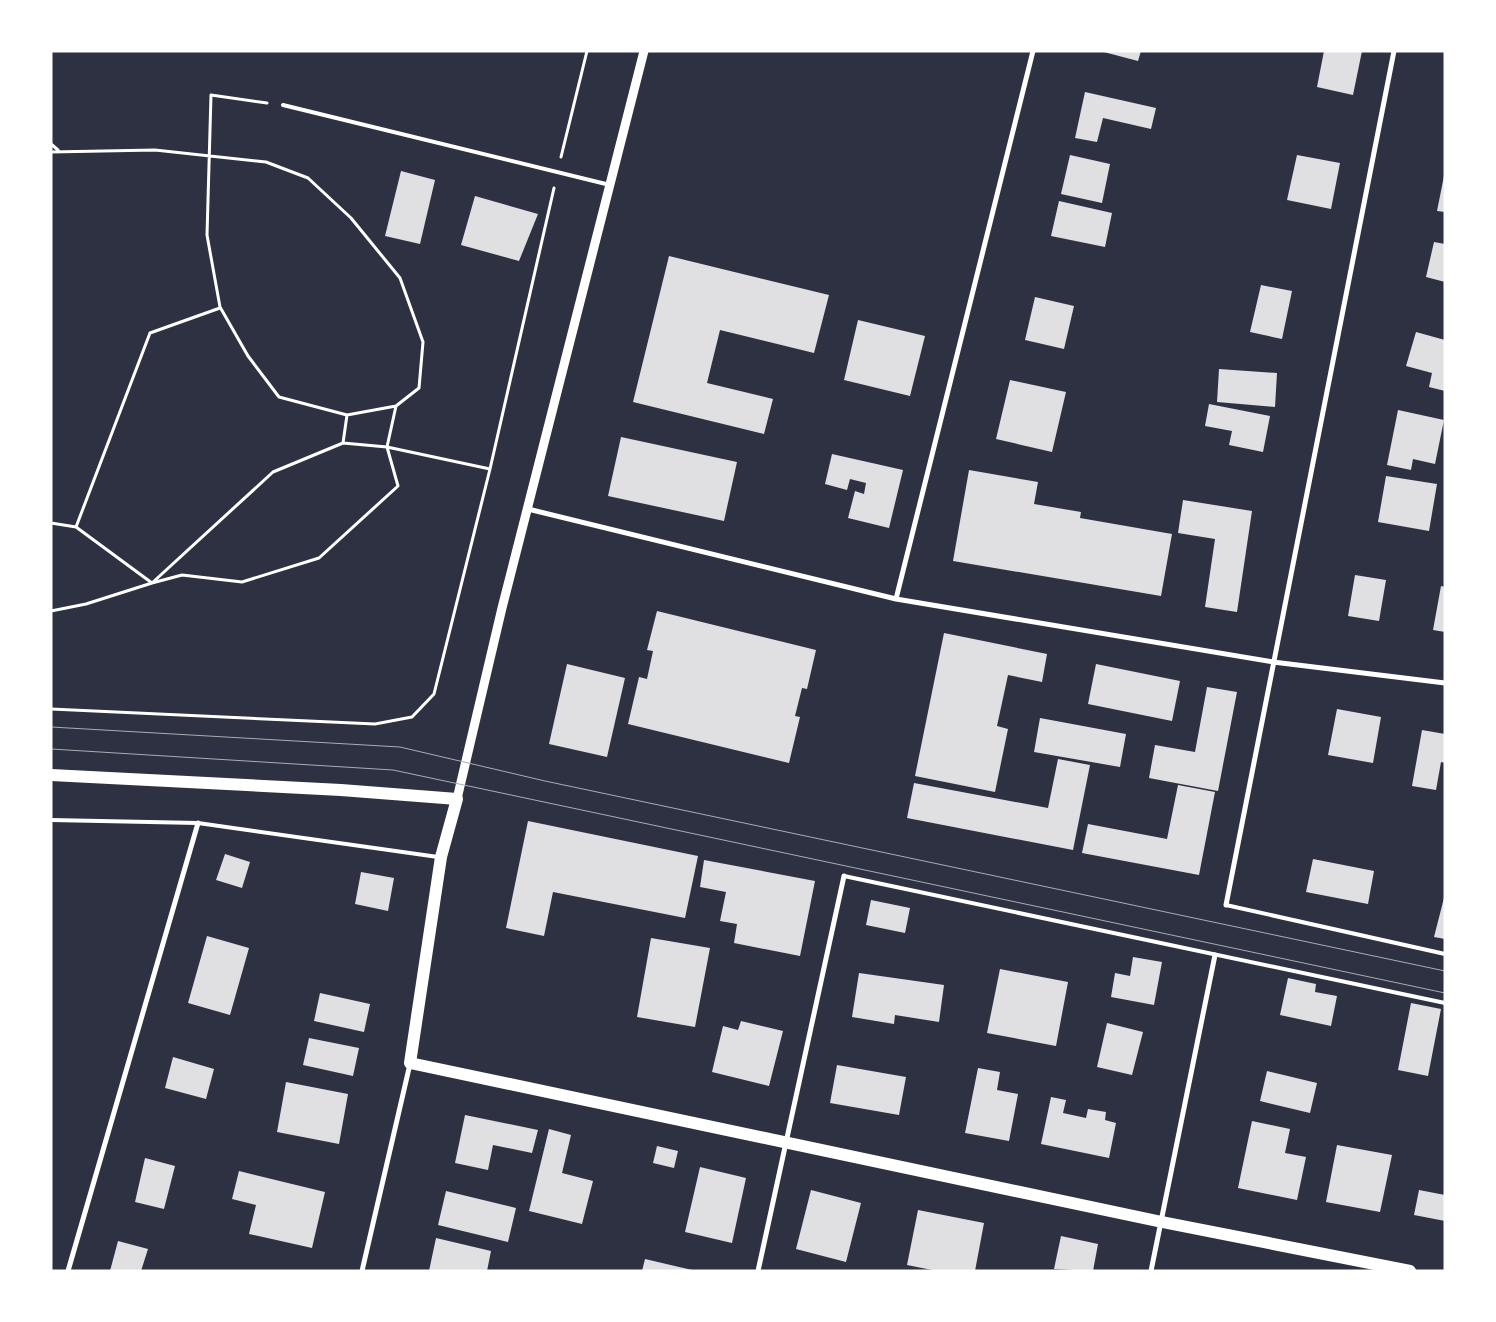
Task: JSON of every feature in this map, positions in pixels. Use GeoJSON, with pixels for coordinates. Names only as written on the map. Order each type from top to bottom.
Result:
{"type":"FeatureCollection","features":[{"type":"Feature","properties":{"kind":"main road"},"geometry":{"type":"LineString","coordinates":[[51,775],[341,790],[456,799],[441,857],[410,1063],[1162,1222],[1410,1271]]}},
{"type":"Feature","properties":{"kind":"street"},"geometry":{"type":"LineString","coordinates":[[456,799],[644,51]]}},
{"type":"Feature","properties":{"kind":"street"},"geometry":{"type":"LineString","coordinates":[[896,599],[1033,51]]}},
{"type":"Feature","properties":{"kind":"street"},"geometry":{"type":"LineString","coordinates":[[1226,905],[1394,51]]}},
{"type":"Feature","properties":{"kind":"street"},"geometry":{"type":"LineString","coordinates":[[528,509],[896,599],[1273,662],[1445,683]]}},
{"type":"Feature","properties":{"kind":"street"},"geometry":{"type":"LineString","coordinates":[[68,1271],[198,823]]}},
{"type":"Feature","properties":{"kind":"street"},"geometry":{"type":"LineString","coordinates":[[758,1271],[844,876]]}},
{"type":"Feature","properties":{"kind":"street"},"geometry":{"type":"LineString","coordinates":[[1151,1271],[1215,955]]}},
{"type":"Feature","properties":{"kind":"street"},"geometry":{"type":"LineString","coordinates":[[362,1271],[410,1063]]}},
{"type":"Feature","properties":{"kind":"lane"},"geometry":{"type":"LineString","coordinates":[[283,105],[610,185]]}},
{"type":"Feature","properties":{"kind":"lane"},"geometry":{"type":"LineString","coordinates":[[51,820],[198,823],[441,857]]}},
{"type":"Feature","properties":{"kind":"lane"},"geometry":{"type":"LineString","coordinates":[[844,876],[1445,1003]]}},
{"type":"Feature","properties":{"kind":"lane"},"geometry":{"type":"LineString","coordinates":[[1226,905],[1445,954]]}},
{"type":"Feature","properties":{"kind":"path"},"geometry":{"type":"LineString","coordinates":[[51,709],[375,724],[412,717],[434,694],[490,469],[557,172],[587,51]]}},
{"type":"Feature","properties":{"kind":"path"},"geometry":{"type":"LineString","coordinates":[[51,152],[58,150],[155,150],[209,157],[266,162],[308,178],[351,218],[400,278],[423,342],[420,388],[396,406],[348,415],[280,397],[248,356],[220,308],[207,235],[209,157],[211,96],[283,105]]}},
{"type":"Feature","properties":{"kind":"path"},"geometry":{"type":"LineString","coordinates":[[51,144],[58,150]]}},
{"type":"Feature","properties":{"kind":"path"},"geometry":{"type":"LineString","coordinates":[[76,527],[150,334],[220,308]]}},
{"type":"Feature","properties":{"kind":"path"},"geometry":{"type":"LineString","coordinates":[[51,611],[86,604],[182,575],[242,582],[318,558],[398,486],[387,447],[396,406]]}},
{"type":"Feature","properties":{"kind":"path"},"geometry":{"type":"LineString","coordinates":[[343,443],[348,415]]}},
{"type":"Feature","properties":{"kind":"path"},"geometry":{"type":"LineString","coordinates":[[152,583],[273,472],[343,443],[387,447],[490,469]]}},
{"type":"Feature","properties":{"kind":"path"},"geometry":{"type":"LineString","coordinates":[[51,523],[76,527],[152,583]]}},
{"type":"Feature","properties":{"kind":"building"},"geometry":{"type":"Polygon","coordinates":[[[1100,51],[1141,51],[1138,61],[1100,51]]]}},
{"type":"Feature","properties":{"kind":"building"},"geometry":{"type":"Polygon","coordinates":[[[1324,51],[1362,51],[1353,95],[1317,87],[1324,51]]]}},
{"type":"Feature","properties":{"kind":"building"},"geometry":{"type":"Polygon","coordinates":[[[1085,92],[1156,108],[1151,129],[1103,118],[1097,142],[1075,138],[1085,92]]]}},
{"type":"Feature","properties":{"kind":"building"},"geometry":{"type":"Polygon","coordinates":[[[1070,155],[1110,164],[1102,203],[1061,194],[1070,155]]]}},
{"type":"Feature","properties":{"kind":"building"},"geometry":{"type":"Polygon","coordinates":[[[1297,155],[1340,163],[1331,209],[1287,200],[1297,155]]]}},
{"type":"Feature","properties":{"kind":"building"},"geometry":{"type":"Polygon","coordinates":[[[401,171],[435,180],[420,244],[385,236],[401,171]]]}},
{"type":"Feature","properties":{"kind":"building"},"geometry":{"type":"Polygon","coordinates":[[[1445,176],[1445,212],[1437,211],[1445,176]]]}},
{"type":"Feature","properties":{"kind":"building"},"geometry":{"type":"Polygon","coordinates":[[[475,196],[538,214],[519,261],[461,245],[475,196]]]}},
{"type":"Feature","properties":{"kind":"building"},"geometry":{"type":"Polygon","coordinates":[[[1059,201],[1112,213],[1105,247],[1051,236],[1059,201]]]}},
{"type":"Feature","properties":{"kind":"building"},"geometry":{"type":"Polygon","coordinates":[[[1434,242],[1445,244],[1445,282],[1426,277],[1434,242]]]}},
{"type":"Feature","properties":{"kind":"building"},"geometry":{"type":"Polygon","coordinates":[[[669,256],[829,295],[814,353],[720,330],[707,383],[773,399],[764,434],[633,402],[669,256]]]}},
{"type":"Feature","properties":{"kind":"building"},"geometry":{"type":"Polygon","coordinates":[[[1261,285],[1292,291],[1282,339],[1250,332],[1261,285]]]}},
{"type":"Feature","properties":{"kind":"building"},"geometry":{"type":"Polygon","coordinates":[[[1035,297],[1074,306],[1064,349],[1025,340],[1035,297]]]}},
{"type":"Feature","properties":{"kind":"building"},"geometry":{"type":"Polygon","coordinates":[[[858,320],[925,336],[910,396],[844,380],[858,320]]]}},
{"type":"Feature","properties":{"kind":"building"},"geometry":{"type":"Polygon","coordinates":[[[1416,332],[1445,340],[1445,391],[1429,387],[1432,373],[1406,366],[1416,332]]]}},
{"type":"Feature","properties":{"kind":"building"},"geometry":{"type":"Polygon","coordinates":[[[1219,369],[1277,373],[1275,407],[1217,402],[1219,369]]]}},
{"type":"Feature","properties":{"kind":"building"},"geometry":{"type":"Polygon","coordinates":[[[1010,380],[1066,392],[1052,452],[996,439],[1010,380]]]}},
{"type":"Feature","properties":{"kind":"building"},"geometry":{"type":"Polygon","coordinates":[[[1209,404],[1270,416],[1263,452],[1229,445],[1232,431],[1205,426],[1209,404]]]}},
{"type":"Feature","properties":{"kind":"building"},"geometry":{"type":"Polygon","coordinates":[[[1398,410],[1444,420],[1435,464],[1413,459],[1411,470],[1387,465],[1398,410]]]}},
{"type":"Feature","properties":{"kind":"building"},"geometry":{"type":"Polygon","coordinates":[[[621,437],[737,462],[724,521],[608,496],[621,437]]]}},
{"type":"Feature","properties":{"kind":"building"},"geometry":{"type":"Polygon","coordinates":[[[832,454],[903,470],[889,528],[848,518],[855,491],[864,494],[866,483],[850,479],[847,490],[825,484],[832,454]]]}},
{"type":"Feature","properties":{"kind":"building"},"geometry":{"type":"Polygon","coordinates":[[[969,470],[1038,482],[1034,504],[1081,512],[1080,518],[1172,534],[1161,596],[953,561],[969,470]]]}},
{"type":"Feature","properties":{"kind":"building"},"geometry":{"type":"Polygon","coordinates":[[[1386,476],[1437,484],[1429,531],[1378,522],[1386,476]]]}},
{"type":"Feature","properties":{"kind":"building"},"geometry":{"type":"Polygon","coordinates":[[[1183,500],[1252,511],[1237,612],[1205,607],[1215,539],[1178,533],[1183,500]]]}},
{"type":"Feature","properties":{"kind":"building"},"geometry":{"type":"Polygon","coordinates":[[[1355,575],[1386,580],[1379,621],[1348,616],[1355,575]]]}},
{"type":"Feature","properties":{"kind":"building"},"geometry":{"type":"Polygon","coordinates":[[[1441,586],[1445,587],[1445,632],[1433,630],[1441,586]]]}},
{"type":"Feature","properties":{"kind":"building"},"geometry":{"type":"Polygon","coordinates":[[[657,611],[816,650],[807,689],[802,688],[795,716],[800,717],[789,763],[628,724],[639,677],[647,679],[653,651],[647,650],[657,611]]]}},
{"type":"Feature","properties":{"kind":"building"},"geometry":{"type":"Polygon","coordinates":[[[944,633],[1047,654],[1042,682],[1008,675],[997,726],[1008,729],[995,792],[915,776],[944,633]]]}},
{"type":"Feature","properties":{"kind":"building"},"geometry":{"type":"Polygon","coordinates":[[[567,664],[625,678],[607,757],[549,744],[567,664]]]}},
{"type":"Feature","properties":{"kind":"building"},"geometry":{"type":"Polygon","coordinates":[[[1096,664],[1180,681],[1172,721],[1088,704],[1096,664]]]}},
{"type":"Feature","properties":{"kind":"building"},"geometry":{"type":"Polygon","coordinates":[[[1207,687],[1237,692],[1218,791],[1149,778],[1155,745],[1195,752],[1207,687]]]}},
{"type":"Feature","properties":{"kind":"building"},"geometry":{"type":"Polygon","coordinates":[[[1337,709],[1381,717],[1373,763],[1328,755],[1337,709]]]}},
{"type":"Feature","properties":{"kind":"building"},"geometry":{"type":"Polygon","coordinates":[[[1040,718],[1126,734],[1120,767],[1034,752],[1040,718]]]}},
{"type":"Feature","properties":{"kind":"building"},"geometry":{"type":"Polygon","coordinates":[[[1422,730],[1445,734],[1445,763],[1441,762],[1436,790],[1412,786],[1422,730]]]}},
{"type":"Feature","properties":{"kind":"building"},"geometry":{"type":"Polygon","coordinates":[[[1058,759],[1090,765],[1073,850],[907,818],[914,783],[1048,808],[1058,759]]]}},
{"type":"Feature","properties":{"kind":"building"},"geometry":{"type":"Polygon","coordinates":[[[1178,785],[1215,792],[1199,875],[1082,853],[1088,824],[1167,839],[1178,785]]]}},
{"type":"Feature","properties":{"kind":"building"},"geometry":{"type":"Polygon","coordinates":[[[528,821],[698,856],[685,918],[553,892],[544,936],[506,928],[528,821]]]}},
{"type":"Feature","properties":{"kind":"building"},"geometry":{"type":"Polygon","coordinates":[[[225,854],[250,862],[242,888],[216,880],[225,854]]]}},
{"type":"Feature","properties":{"kind":"building"},"geometry":{"type":"Polygon","coordinates":[[[1313,859],[1374,871],[1368,904],[1306,892],[1313,859]]]}},
{"type":"Feature","properties":{"kind":"building"},"geometry":{"type":"Polygon","coordinates":[[[704,860],[815,881],[800,956],[734,943],[737,924],[720,921],[726,892],[700,887],[704,860]]]}},
{"type":"Feature","properties":{"kind":"building"},"geometry":{"type":"Polygon","coordinates":[[[361,872],[394,878],[388,911],[355,904],[361,872]]]}},
{"type":"Feature","properties":{"kind":"building"},"geometry":{"type":"Polygon","coordinates":[[[1445,894],[1445,939],[1434,937],[1445,894]]]}},
{"type":"Feature","properties":{"kind":"building"},"geometry":{"type":"Polygon","coordinates":[[[871,900],[910,908],[905,933],[866,925],[871,900]]]}},
{"type":"Feature","properties":{"kind":"building"},"geometry":{"type":"Polygon","coordinates":[[[207,936],[249,948],[230,1015],[188,1003],[207,936]]]}},
{"type":"Feature","properties":{"kind":"building"},"geometry":{"type":"Polygon","coordinates":[[[651,938],[710,948],[695,1027],[637,1017],[651,938]]]}},
{"type":"Feature","properties":{"kind":"building"},"geometry":{"type":"Polygon","coordinates":[[[1133,957],[1162,962],[1154,1005],[1111,997],[1115,973],[1130,976],[1133,957]]]}},
{"type":"Feature","properties":{"kind":"building"},"geometry":{"type":"Polygon","coordinates":[[[1000,969],[1068,982],[1056,1046],[987,1033],[1000,969]]]}},
{"type":"Feature","properties":{"kind":"building"},"geometry":{"type":"Polygon","coordinates":[[[859,973],[944,985],[939,1022],[895,1015],[894,1024],[852,1017],[859,973]]]}},
{"type":"Feature","properties":{"kind":"building"},"geometry":{"type":"Polygon","coordinates":[[[1288,978],[1316,984],[1315,992],[1337,996],[1331,1026],[1280,1015],[1288,978]]]}},
{"type":"Feature","properties":{"kind":"building"},"geometry":{"type":"Polygon","coordinates":[[[320,993],[370,1004],[364,1032],[314,1021],[320,993]]]}},
{"type":"Feature","properties":{"kind":"building"},"geometry":{"type":"Polygon","coordinates":[[[1411,1003],[1441,1009],[1428,1076],[1398,1070],[1411,1003]]]}},
{"type":"Feature","properties":{"kind":"building"},"geometry":{"type":"Polygon","coordinates":[[[741,1021],[783,1031],[769,1086],[712,1072],[723,1026],[738,1030],[741,1021]]]}},
{"type":"Feature","properties":{"kind":"building"},"geometry":{"type":"Polygon","coordinates":[[[1107,1023],[1143,1032],[1132,1075],[1097,1067],[1107,1023]]]}},
{"type":"Feature","properties":{"kind":"building"},"geometry":{"type":"Polygon","coordinates":[[[309,1038],[359,1048],[353,1076],[303,1065],[309,1038]]]}},
{"type":"Feature","properties":{"kind":"building"},"geometry":{"type":"Polygon","coordinates":[[[173,1057],[214,1069],[206,1099],[165,1088],[173,1057]]]}},
{"type":"Feature","properties":{"kind":"building"},"geometry":{"type":"Polygon","coordinates":[[[837,1065],[906,1077],[899,1115],[830,1103],[837,1065]]]}},
{"type":"Feature","properties":{"kind":"building"},"geometry":{"type":"Polygon","coordinates":[[[978,1068],[1000,1072],[997,1090],[1018,1094],[1009,1141],[965,1133],[978,1068]]]}},
{"type":"Feature","properties":{"kind":"building"},"geometry":{"type":"Polygon","coordinates":[[[1267,1071],[1317,1083],[1310,1113],[1260,1101],[1267,1071]]]}},
{"type":"Feature","properties":{"kind":"building"},"geometry":{"type":"Polygon","coordinates":[[[286,1082],[348,1094],[339,1144],[277,1132],[286,1082]]]}},
{"type":"Feature","properties":{"kind":"building"},"geometry":{"type":"Polygon","coordinates":[[[1051,1097],[1066,1100],[1063,1113],[1086,1118],[1088,1109],[1106,1112],[1105,1120],[1116,1123],[1109,1158],[1041,1144],[1051,1097]]]}},
{"type":"Feature","properties":{"kind":"building"},"geometry":{"type":"Polygon","coordinates":[[[465,1115],[538,1130],[532,1153],[493,1145],[488,1170],[455,1163],[465,1115]]]}},
{"type":"Feature","properties":{"kind":"building"},"geometry":{"type":"Polygon","coordinates":[[[1252,1121],[1290,1129],[1285,1153],[1306,1157],[1297,1200],[1238,1188],[1252,1121]]]}},
{"type":"Feature","properties":{"kind":"building"},"geometry":{"type":"Polygon","coordinates":[[[549,1129],[571,1135],[562,1173],[593,1181],[582,1224],[529,1211],[549,1129]]]}},
{"type":"Feature","properties":{"kind":"building"},"geometry":{"type":"Polygon","coordinates":[[[1337,1145],[1392,1155],[1380,1212],[1326,1202],[1337,1145]]]}},
{"type":"Feature","properties":{"kind":"building"},"geometry":{"type":"Polygon","coordinates":[[[657,1146],[678,1151],[674,1168],[653,1163],[657,1146]]]}},
{"type":"Feature","properties":{"kind":"building"},"geometry":{"type":"Polygon","coordinates":[[[145,1158],[175,1166],[164,1209],[135,1202],[145,1158]]]}},
{"type":"Feature","properties":{"kind":"building"},"geometry":{"type":"Polygon","coordinates":[[[700,1167],[746,1178],[732,1243],[685,1232],[700,1167]]]}},
{"type":"Feature","properties":{"kind":"building"},"geometry":{"type":"Polygon","coordinates":[[[239,1171],[325,1192],[312,1248],[249,1234],[256,1205],[232,1199],[239,1171]]]}},
{"type":"Feature","properties":{"kind":"building"},"geometry":{"type":"Polygon","coordinates":[[[811,1190],[861,1203],[846,1262],[796,1249],[811,1190]]]}},
{"type":"Feature","properties":{"kind":"building"},"geometry":{"type":"Polygon","coordinates":[[[1419,1190],[1445,1195],[1445,1221],[1414,1215],[1419,1190]]]}},
{"type":"Feature","properties":{"kind":"building"},"geometry":{"type":"Polygon","coordinates":[[[446,1191],[516,1208],[508,1242],[438,1225],[446,1191]]]}},
{"type":"Feature","properties":{"kind":"building"},"geometry":{"type":"Polygon","coordinates":[[[918,1210],[984,1223],[975,1271],[937,1271],[907,1265],[918,1210]]]}},
{"type":"Feature","properties":{"kind":"building"},"geometry":{"type":"Polygon","coordinates":[[[1061,1236],[1098,1244],[1093,1271],[1054,1269],[1061,1236]]]}},
{"type":"Feature","properties":{"kind":"building"},"geometry":{"type":"Polygon","coordinates":[[[436,1238],[491,1251],[487,1271],[429,1271],[436,1238]]]}},
{"type":"Feature","properties":{"kind":"building"},"geometry":{"type":"Polygon","coordinates":[[[118,1241],[148,1249],[141,1271],[110,1271],[118,1241]]]}},
{"type":"Feature","properties":{"kind":"building"},"geometry":{"type":"Polygon","coordinates":[[[645,1259],[692,1270],[692,1271],[642,1271],[645,1259]]]}},
{"type":"Feature","properties":{"kind":"tram line"},"geometry":{"type":"LineString","coordinates":[[51,727],[400,747],[545,781],[1445,971]]}},
{"type":"Feature","properties":{"kind":"tram line"},"geometry":{"type":"LineString","coordinates":[[51,749],[393,770],[1445,993]]}}]}
